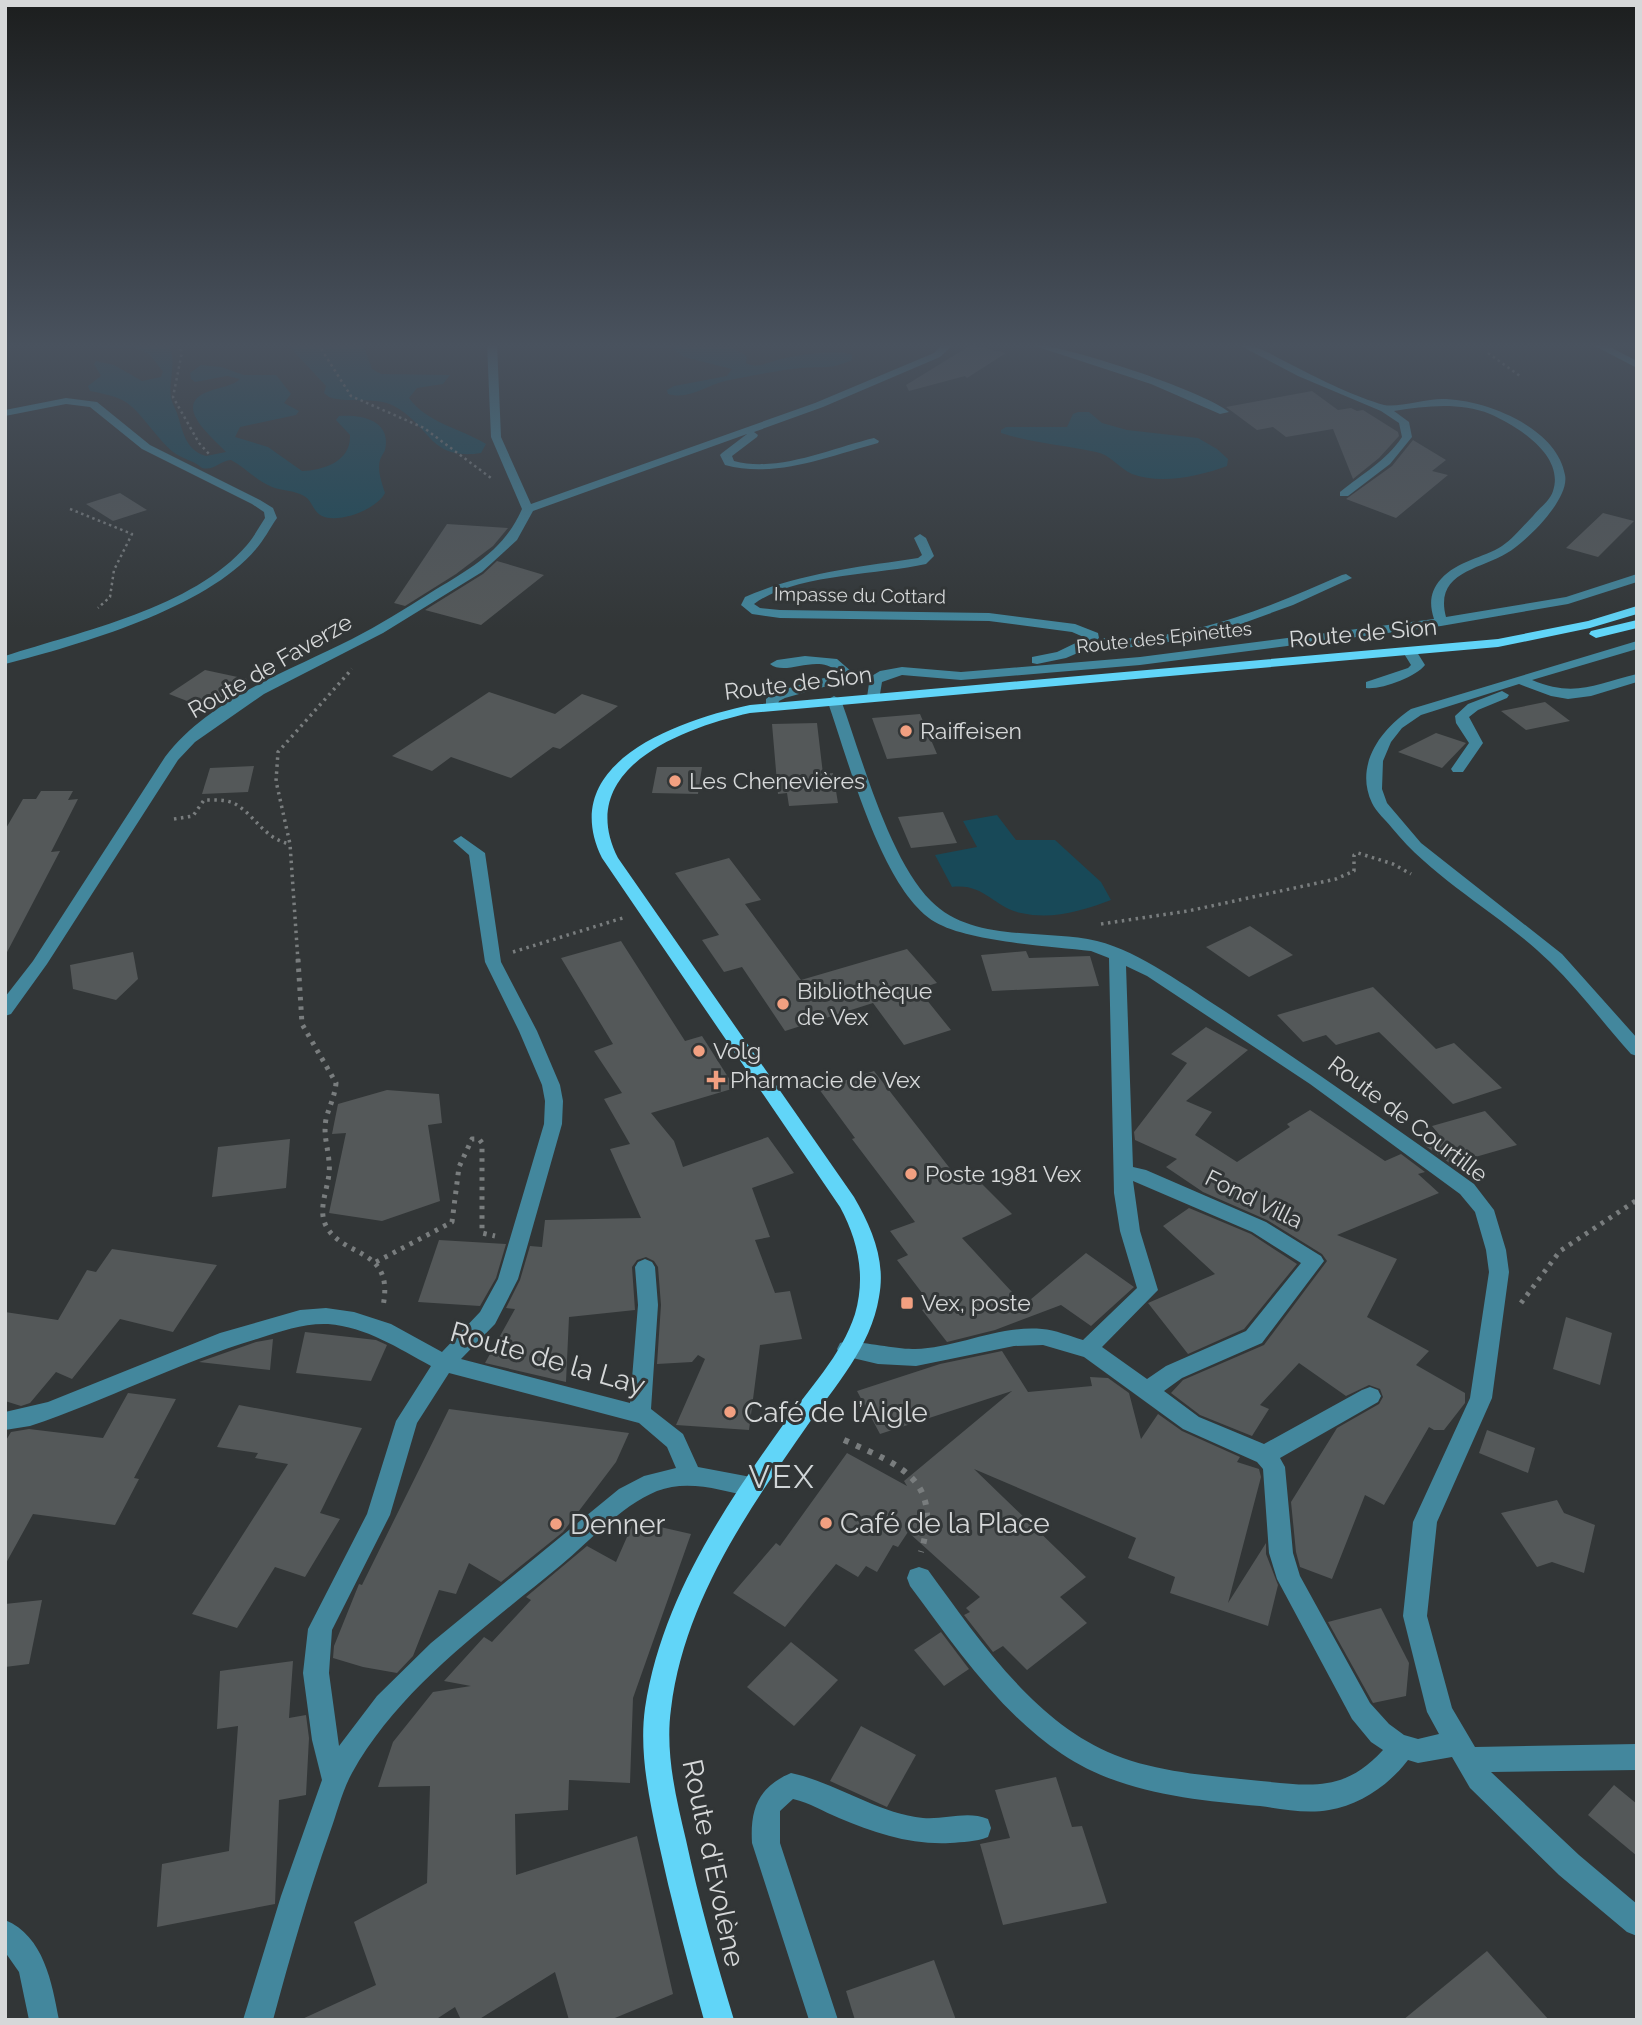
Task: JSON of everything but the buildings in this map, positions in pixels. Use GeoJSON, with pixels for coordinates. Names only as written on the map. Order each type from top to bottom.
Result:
{"type":"FeatureCollection","features":[{"type":"Feature","properties":{"kind":"main road","name":"Route de Sion"},"geometry":{"type":"LineString","coordinates":[[1498,643],[1590,624],[1637,610]]}},
{"type":"Feature","properties":{"kind":"main road","name":"Route de Sion"},"geometry":{"type":"LineString","coordinates":[[751,1488],[861,1327],[869,1297],[869,1251],[861,1226],[619,875],[600,832],[603,800],[610,784],[627,763],[646,747],[696,722],[731,712],[771,706],[1498,643],[1549,641],[1637,624]]}},
{"type":"Feature","properties":{"kind":"main road","name":"Route d'Evolène"},"geometry":{"type":"LineString","coordinates":[[719,2020],[683,1894],[658,1774],[658,1709],[675,1635],[707,1559],[751,1488]]}},
{"type":"Feature","properties":{"kind":"street"},"geometry":{"type":"LineString","coordinates":[[5,660],[172,603],[225,573],[239,560],[271,518],[269,510],[256,502],[146,447],[136,438]]}},
{"type":"Feature","properties":{"kind":"street"},"geometry":{"type":"LineString","coordinates":[[497,438],[527,506],[720,438]]}},
{"type":"Feature","properties":{"kind":"street"},"geometry":{"type":"LineString","coordinates":[[748,438],[726,455],[726,459],[744,468],[765,467],[874,441]]}},
{"type":"Feature","properties":{"kind":"street"},"geometry":{"type":"LineString","coordinates":[[1344,494],[1383,467],[1406,438]]}},
{"type":"Feature","properties":{"kind":"street"},"geometry":{"type":"LineString","coordinates":[[1441,622],[1436,606],[1444,583],[1457,573],[1494,556],[1515,541],[1553,499],[1560,486],[1559,473],[1547,451],[1535,438]]}},
{"type":"Feature","properties":{"kind":"street","name":"Route de Faverze"},"geometry":{"type":"LineString","coordinates":[[5,1010],[39,964],[172,757],[185,743],[222,715],[310,664],[360,640],[475,572],[510,541],[522,524],[527,506]]}},
{"type":"Feature","properties":{"kind":"street","name":"Impasse du Cottard"},"geometry":{"type":"LineString","coordinates":[[920,538],[928,556],[922,561],[793,584],[764,592],[749,600],[747,606],[757,611],[780,614],[989,617],[1075,628],[1093,636],[1092,642]]}},
{"type":"Feature","properties":{"kind":"street","name":"Impasse du Cottard"},"geometry":{"type":"LineString","coordinates":[[1009,672],[1009,667],[1013,664],[1061,655],[1092,642],[1115,644],[1211,630],[1316,592],[1346,578]]}},
{"type":"Feature","properties":{"kind":"street","name":"Route des Epinettes"},"geometry":{"type":"LineString","coordinates":[[874,697],[875,680],[892,672],[949,676],[1140,661],[1441,622],[1568,600],[1637,578]]}},
{"type":"Feature","properties":{"kind":"street"},"geometry":{"type":"LineString","coordinates":[[1637,645],[1416,712],[1396,725],[1384,741],[1376,761],[1375,789],[1388,817],[1415,846],[1556,958],[1637,1050]]}},
{"type":"Feature","properties":{"kind":"street"},"geometry":{"type":"LineString","coordinates":[[1371,685],[1413,671],[1418,665],[1410,652]]}},
{"type":"Feature","properties":{"kind":"street"},"geometry":{"type":"LineString","coordinates":[[771,706],[773,699],[780,695],[836,679],[845,672],[840,664],[833,662],[777,664]]}},
{"type":"Feature","properties":{"kind":"street"},"geometry":{"type":"LineString","coordinates":[[1521,680],[1545,691],[1570,697],[1637,678]]}},
{"type":"Feature","properties":{"kind":"street"},"geometry":{"type":"LineString","coordinates":[[1458,769],[1476,743],[1463,723],[1462,716],[1474,707],[1505,693],[1507,689],[1502,685]]}},
{"type":"Feature","properties":{"kind":"street","name":"Route de Courtille"},"geometry":{"type":"LineString","coordinates":[[834,700],[886,844],[901,874],[924,904],[941,919],[961,928],[985,933],[1074,941],[1117,955],[1182,990],[1316,1080],[1467,1189],[1484,1210],[1496,1250],[1499,1272],[1481,1398],[1425,1522],[1415,1616],[1440,1712],[1479,1779],[1569,1865],[1637,1922]]}},
{"type":"Feature","properties":{"kind":"street"},"geometry":{"type":"LineString","coordinates":[[335,1780],[325,1740],[316,1672],[320,1629],[378,1515],[407,1421],[444,1363],[488,1318],[508,1279],[553,1125],[554,1101],[551,1085],[528,1031],[493,962],[477,853],[461,841]]}},
{"type":"Feature","properties":{"kind":"street"},"geometry":{"type":"LineString","coordinates":[[1088,1349],[1103,1331],[1148,1290],[1126,1212],[1117,955]]}},
{"type":"Feature","properties":{"kind":"street","name":"Fond Villa"},"geometry":{"type":"LineString","coordinates":[[1124,1173],[1139,1175],[1259,1227],[1314,1261],[1254,1337],[1174,1372],[1149,1390]]}},
{"type":"Feature","properties":{"kind":"street"},"geometry":{"type":"LineString","coordinates":[[640,1414],[648,1305],[645,1266]]}},
{"type":"Feature","properties":{"kind":"street","name":"Route de la Lay"},"geometry":{"type":"LineString","coordinates":[[5,1421],[56,1409],[228,1339],[288,1321],[326,1316],[354,1320],[376,1327],[444,1363],[640,1414],[664,1428],[685,1453],[689,1476]]}},
{"type":"Feature","properties":{"kind":"street"},"geometry":{"type":"LineString","coordinates":[[848,1349],[878,1356],[916,1358],[1014,1338],[1043,1336],[1088,1349],[1149,1390],[1163,1405],[1191,1423],[1220,1438],[1265,1455],[1274,1467],[1281,1553],[1289,1578],[1361,1711],[1380,1733],[1402,1747],[1418,1751],[1637,1757]]}},
{"type":"Feature","properties":{"kind":"street"},"geometry":{"type":"LineString","coordinates":[[1265,1455],[1370,1396]]}},
{"type":"Feature","properties":{"kind":"street"},"geometry":{"type":"LineString","coordinates":[[258,2020],[299,1879],[335,1780],[342,1764],[378,1712],[452,1641],[594,1523],[638,1490],[653,1483],[689,1476],[712,1477],[751,1488]]}},
{"type":"Feature","properties":{"kind":"street"},"geometry":{"type":"LineString","coordinates":[[919,1578],[1036,1720],[1100,1763],[1149,1779],[1284,1796],[1329,1797],[1349,1791],[1372,1778],[1391,1763],[1402,1747]]}},
{"type":"Feature","properties":{"kind":"street"},"geometry":{"type":"LineString","coordinates":[[824,2020],[766,1843],[764,1816],[772,1796],[791,1786],[818,1792],[844,1807],[878,1820],[925,1831],[978,1828]]}},
{"type":"Feature","properties":{"kind":"street"},"geometry":{"type":"LineString","coordinates":[[5,1934],[20,1944],[36,1976],[44,2020]]}},
{"type":"Feature","properties":{"kind":"path"},"geometry":{"type":"LineString","coordinates":[[196,438],[219,462]]}},
{"type":"Feature","properties":{"kind":"path"},"geometry":{"type":"LineString","coordinates":[[438,438],[496,483],[513,503],[527,506]]}},
{"type":"Feature","properties":{"kind":"path"},"geometry":{"type":"LineString","coordinates":[[70,509],[102,522],[127,528],[132,534],[114,570],[110,597],[97,609]]}},
{"type":"Feature","properties":{"kind":"path"},"geometry":{"type":"LineString","coordinates":[[362,661],[278,752],[276,781],[290,844],[302,1024],[336,1083],[326,1119],[324,1139],[330,1164],[322,1214],[327,1228],[376,1262],[386,1291],[376,1327]]}},
{"type":"Feature","properties":{"kind":"path"},"geometry":{"type":"LineString","coordinates":[[174,819],[193,816],[204,800],[235,804],[262,830],[282,844],[290,844]]}},
{"type":"Feature","properties":{"kind":"path"},"geometry":{"type":"LineString","coordinates":[[1074,941],[1103,923],[1188,911],[1336,879],[1354,871],[1354,855],[1358,853],[1422,877],[1415,846]]}},
{"type":"Feature","properties":{"kind":"path"},"geometry":{"type":"LineString","coordinates":[[502,955],[630,916]]}},
{"type":"Feature","properties":{"kind":"path"},"geometry":{"type":"LineString","coordinates":[[376,1262],[452,1223],[460,1165],[466,1146],[472,1139],[479,1139],[482,1143],[482,1233],[521,1238]]}},
{"type":"Feature","properties":{"kind":"path"},"geometry":{"type":"LineString","coordinates":[[1489,1328],[1505,1320],[1534,1289],[1560,1251],[1637,1200]]}},
{"type":"Feature","properties":{"kind":"path"},"geometry":{"type":"LineString","coordinates":[[844,1440],[899,1467],[926,1498],[931,1514],[930,1530],[918,1560],[919,1578]]}},
{"type":"Feature","properties":{"kind":"shaded area"},"geometry":{"type":"Polygon","coordinates":[[[186,438],[193,449],[206,456],[226,452],[213,438],[240,438],[268,447],[302,471],[334,463],[346,452],[350,438],[386,438],[379,468],[385,493],[366,509],[347,516],[329,518],[319,514],[304,496],[266,484],[231,460],[210,468],[202,468],[173,452],[160,439],[186,438]]]}},
{"type":"Feature","properties":{"kind":"shaded area"},"geometry":{"type":"Polygon","coordinates":[[[477,438],[486,444],[481,453],[464,454],[451,452],[432,440],[477,438]]]}},
{"type":"Feature","properties":{"kind":"shaded area"},"geometry":{"type":"Polygon","coordinates":[[[1199,438],[1228,459],[1227,466],[1205,473],[1155,479],[1132,474],[1101,454],[1025,439],[1199,438]]]}},
{"type":"Feature","properties":{"kind":"shaded area"},"geometry":{"type":"Polygon","coordinates":[[[997,815],[1016,840],[1055,840],[1101,882],[1111,900],[1067,913],[1033,915],[1012,910],[973,889],[952,887],[935,855],[977,847],[963,821],[997,815]]]}},
{"type":"Feature","properties":{"kind":"place","name":"Raiffeisen"},"geometry":{"type":"Point","coordinates":[906,731]}},
{"type":"Feature","properties":{"kind":"place","name":"Les Chenevières"},"geometry":{"type":"Point","coordinates":[675,781]}},
{"type":"Feature","properties":{"kind":"place","name":"Bibliothèque de Vex"},"geometry":{"type":"Point","coordinates":[783,1004]}},
{"type":"Feature","properties":{"kind":"place","name":"Volg"},"geometry":{"type":"Point","coordinates":[699,1051]}},
{"type":"Feature","properties":{"kind":"place","name":"Pharmacie de Vex"},"geometry":{"type":"Point","coordinates":[716,1080]}},
{"type":"Feature","properties":{"kind":"place","name":"Poste 1981 Vex"},"geometry":{"type":"Point","coordinates":[911,1174]}},
{"type":"Feature","properties":{"kind":"place","name":"Vex, poste"},"geometry":{"type":"Point","coordinates":[907,1303]}},
{"type":"Feature","properties":{"kind":"place","name":"Café de l’Aigle"},"geometry":{"type":"Point","coordinates":[730,1412]}},
{"type":"Feature","properties":{"kind":"place","name":"Café de la Place"},"geometry":{"type":"Point","coordinates":[826,1523]}},
{"type":"Feature","properties":{"kind":"place","name":"Denner"},"geometry":{"type":"Point","coordinates":[556,1524]}},
{"type":"Feature","properties":{"kind":"district","name":"VEX"},"geometry":{"type":"Point","coordinates":[782,1477]}}]}
